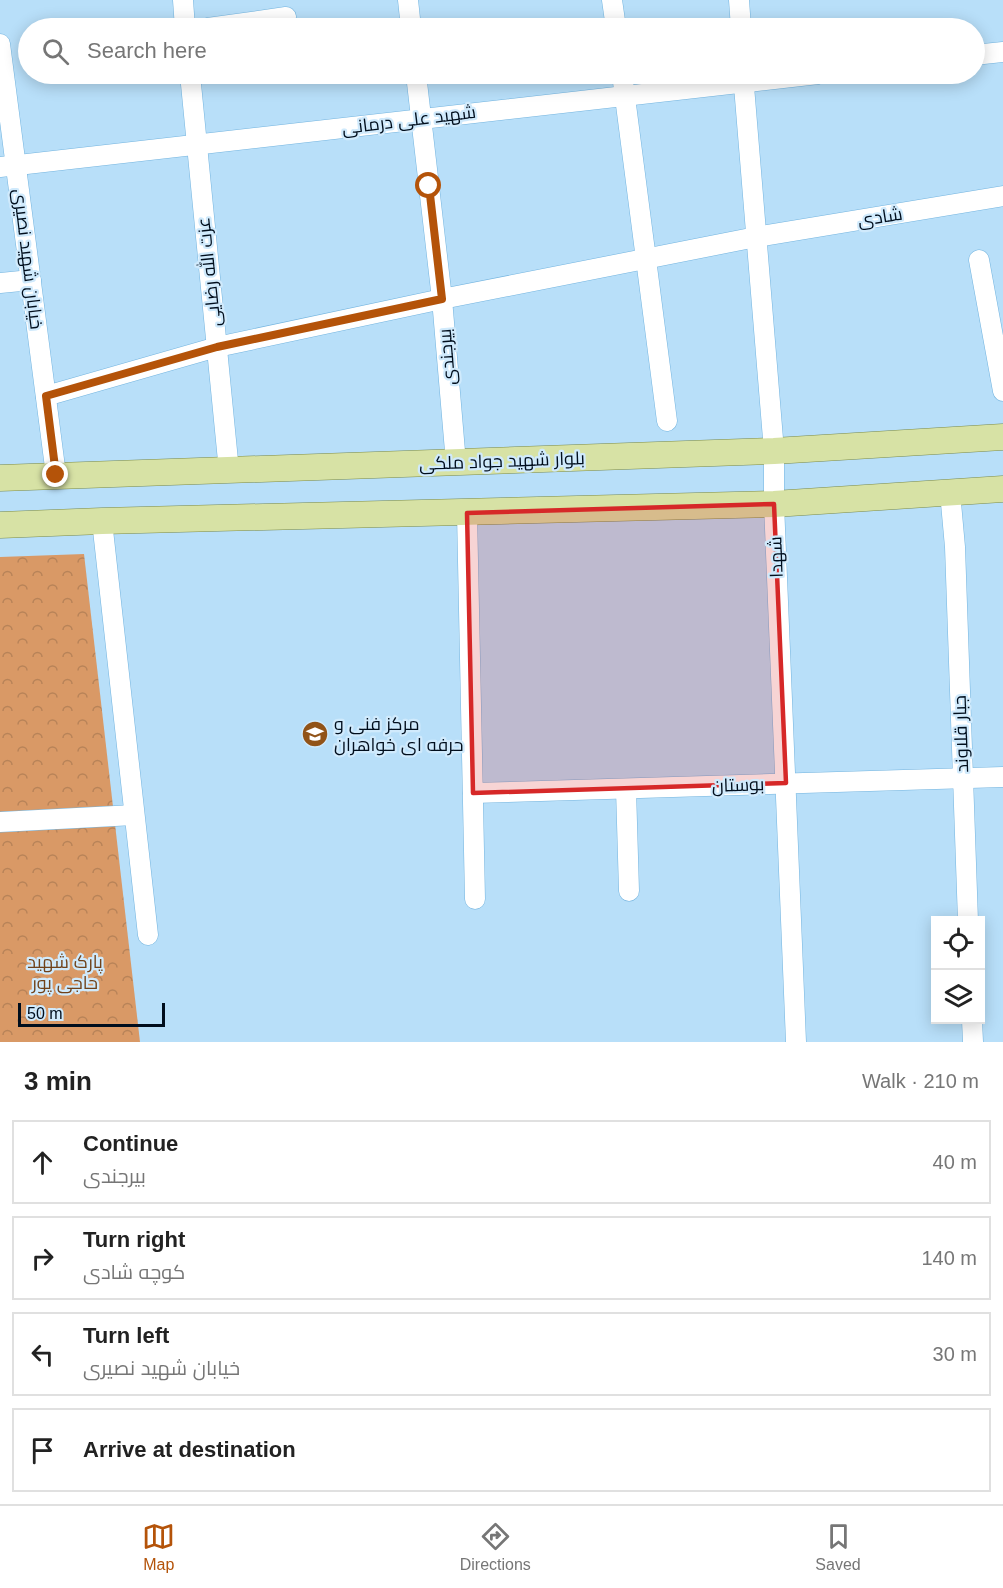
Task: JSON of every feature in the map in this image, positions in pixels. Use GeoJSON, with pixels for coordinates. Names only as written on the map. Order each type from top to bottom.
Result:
{"type":"FeatureCollection","features":[{"type":"Feature","properties":{"kind":"main road","name":"بلوار شهید جواد ملکی"},"geometry":{"type":"LineString","coordinates":[[0,478],[774,451],[1003,437]]}},
{"type":"Feature","properties":{"kind":"main road"},"geometry":{"type":"LineString","coordinates":[[0,525],[774,504],[1003,489]]}},
{"type":"Feature","properties":{"kind":"street"},"geometry":{"type":"LineString","coordinates":[[183,0],[184,18]]}},
{"type":"Feature","properties":{"kind":"street"},"geometry":{"type":"LineString","coordinates":[[408,0],[410,18]]}},
{"type":"Feature","properties":{"kind":"street"},"geometry":{"type":"LineString","coordinates":[[612,0],[615,18]]}},
{"type":"Feature","properties":{"kind":"street"},"geometry":{"type":"LineString","coordinates":[[739,0],[740,18]]}},
{"type":"Feature","properties":{"kind":"street"},"geometry":{"type":"LineString","coordinates":[[279,18],[286,17]]}},
{"type":"Feature","properties":{"kind":"street","name":"خیابان شهید نصیری"},"geometry":{"type":"LineString","coordinates":[[0,44],[8,166],[31,280],[56,475]]}},
{"type":"Feature","properties":{"kind":"street"},"geometry":{"type":"LineString","coordinates":[[985,54],[1003,52]]}},
{"type":"Feature","properties":{"kind":"street","name":"عزت الله رضایی"},"geometry":{"type":"LineString","coordinates":[[191,84],[229,471]]}},
{"type":"Feature","properties":{"kind":"street","name":"بیرجندی"},"geometry":{"type":"LineString","coordinates":[[417,84],[442,299],[456,463]]}},
{"type":"Feature","properties":{"kind":"street"},"geometry":{"type":"LineString","coordinates":[[623,84],[668,421]]}},
{"type":"Feature","properties":{"kind":"street","name":"شهید علی درمانی"},"geometry":{"type":"LineString","coordinates":[[8,166],[624,96],[704,84]]}},
{"type":"Feature","properties":{"kind":"street","name":"شهدا"},"geometry":{"type":"LineString","coordinates":[[744,84],[774,451],[774,504],[796,1042]]}},
{"type":"Feature","properties":{"kind":"street","name":"شادی"},"geometry":{"type":"LineString","coordinates":[[46,396],[217,347],[442,299],[756,237],[1003,196]]}},
{"type":"Feature","properties":{"kind":"street"},"geometry":{"type":"LineString","coordinates":[[979,260],[1003,391]]}},
{"type":"Feature","properties":{"kind":"street"},"geometry":{"type":"LineString","coordinates":[[0,283],[31,280]]}},
{"type":"Feature","properties":{"kind":"street","name":"جبار قلاوند"},"geometry":{"type":"LineString","coordinates":[[950,492],[955,547],[968,916]]}},
{"type":"Feature","properties":{"kind":"street"},"geometry":{"type":"LineString","coordinates":[[467,513],[475,899]]}},
{"type":"Feature","properties":{"kind":"street"},"geometry":{"type":"LineString","coordinates":[[102,521],[148,935]]}},
{"type":"Feature","properties":{"kind":"street","name":"بوستان"},"geometry":{"type":"LineString","coordinates":[[473,793],[1003,777]]}},
{"type":"Feature","properties":{"kind":"street"},"geometry":{"type":"LineString","coordinates":[[626,789],[629,891]]}},
{"type":"Feature","properties":{"kind":"street"},"geometry":{"type":"LineString","coordinates":[[0,822],[134,815]]}},
{"type":"Feature","properties":{"kind":"street"},"geometry":{"type":"LineString","coordinates":[[972,1024],[973,1042]]}},
{"type":"Feature","properties":{"kind":"highlighted area"},"geometry":{"type":"Polygon","coordinates":[[[774,504],[786,783],[473,793],[467,513],[774,504]]]}},
{"type":"Feature","properties":{"kind":"green space","name":"پارک شهید حاجی پور"},"geometry":{"type":"Polygon","coordinates":[[[84,554],[140,1042],[0,1042],[0,557],[84,554]]]}},
{"type":"Feature","properties":{"kind":"place","name":"مرکز فنی و حرفه ای خواهران"},"geometry":{"type":"Point","coordinates":[315,734]}},
{"type":"Feature","properties":{"kind":"route"},"geometry":{"type":"LineString","coordinates":[[56,475],[46,396],[217,347],[442,299],[429,186]]}}]}
